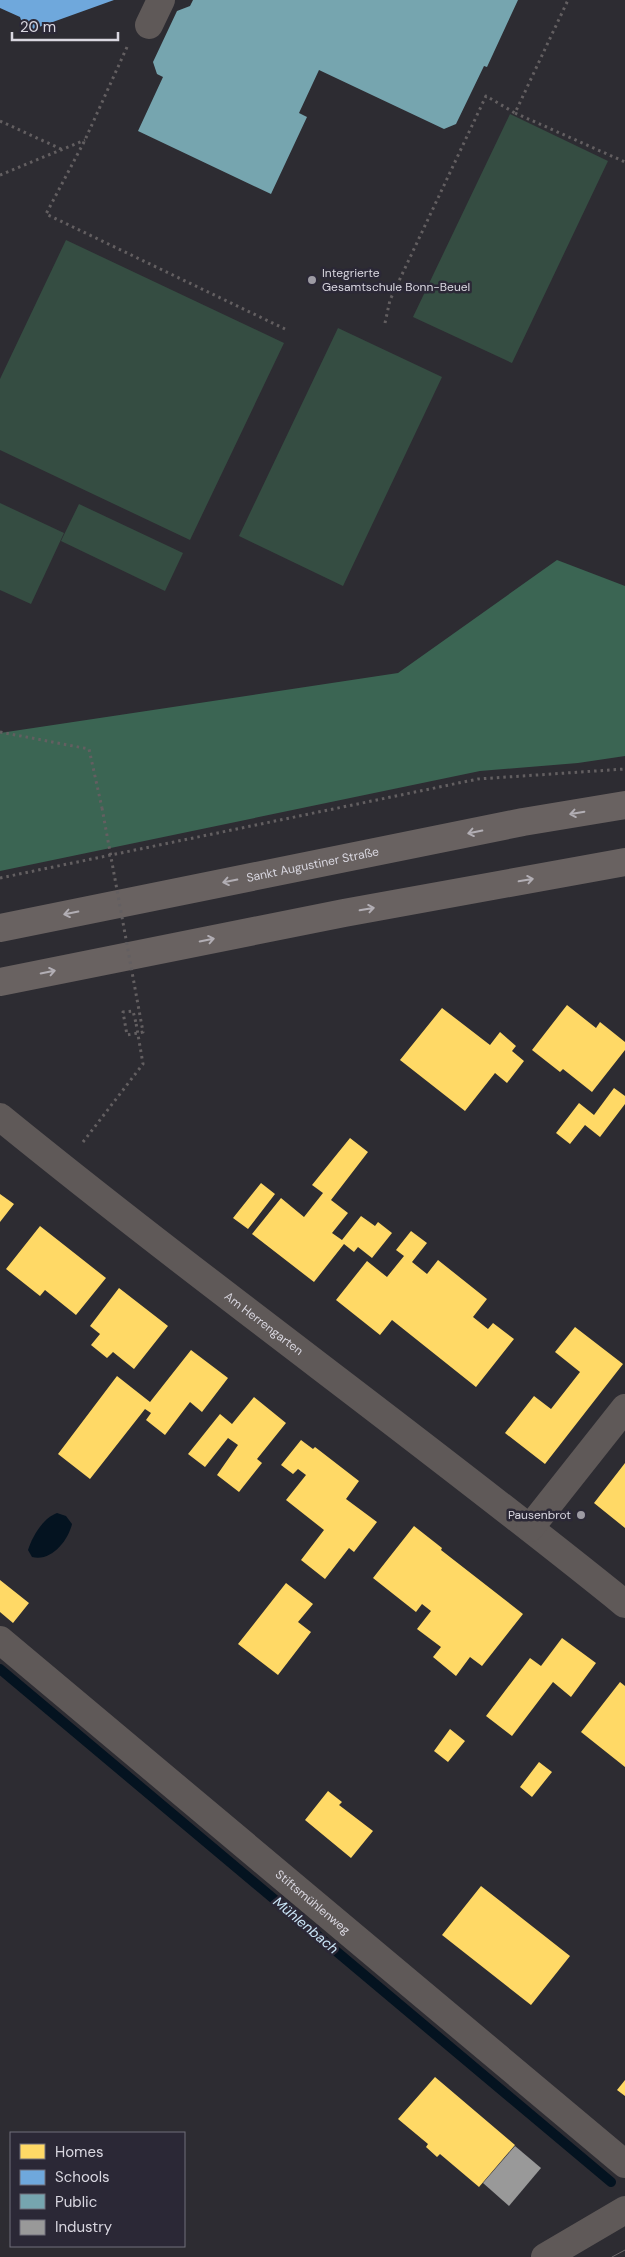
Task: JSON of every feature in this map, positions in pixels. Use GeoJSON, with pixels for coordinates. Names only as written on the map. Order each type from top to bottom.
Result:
{"type":"FeatureCollection","features":[{"type":"Feature","properties":{"kind":"main road","name":"Sankt Augustiner Straße"},"geometry":{"type":"LineString","coordinates":[[0,928],[523,822],[625,805]]}},
{"type":"Feature","properties":{"kind":"main road"},"geometry":{"type":"LineString","coordinates":[[4,985],[344,913],[625,862]]}},
{"type":"Feature","properties":{"kind":"street"},"geometry":{"type":"LineString","coordinates":[[149,25],[161,0]]}},
{"type":"Feature","properties":{"kind":"street","name":"Am Herrengarten"},"geometry":{"type":"LineString","coordinates":[[0,1117],[166,1250],[530,1528],[625,1604]]}},
{"type":"Feature","properties":{"kind":"street"},"geometry":{"type":"LineString","coordinates":[[530,1528],[625,1408]]}},
{"type":"Feature","properties":{"kind":"street","name":"Stiftsmühlenweg"},"geometry":{"type":"LineString","coordinates":[[0,1640],[625,2164]]}},
{"type":"Feature","properties":{"kind":"street"},"geometry":{"type":"LineString","coordinates":[[545,2257],[625,2210]]}},
{"type":"Feature","properties":{"kind":"path"},"geometry":{"type":"LineString","coordinates":[[516,112],[568,0]]}},
{"type":"Feature","properties":{"kind":"path"},"geometry":{"type":"LineString","coordinates":[[149,25],[132,36],[85,140],[46,214],[285,329]]}},
{"type":"Feature","properties":{"kind":"path"},"geometry":{"type":"LineString","coordinates":[[385,323],[390,300],[486,96],[516,112],[625,162]]}},
{"type":"Feature","properties":{"kind":"path"},"geometry":{"type":"LineString","coordinates":[[0,121],[61,149]]}},
{"type":"Feature","properties":{"kind":"path"},"geometry":{"type":"LineString","coordinates":[[0,174],[85,140]]}},
{"type":"Feature","properties":{"kind":"path"},"geometry":{"type":"LineString","coordinates":[[0,732],[89,749],[102,808],[144,1032],[127,1035],[123,1012],[132,1011],[136,1023],[143,1064],[63,1169]]}},
{"type":"Feature","properties":{"kind":"path"},"geometry":{"type":"LineString","coordinates":[[0,878],[478,779],[625,769]]}},
{"type":"Feature","properties":{"kind":"green space"},"geometry":{"type":"Polygon","coordinates":[[[510,114],[608,161],[512,363],[413,317],[510,114]]]}},
{"type":"Feature","properties":{"kind":"green space"},"geometry":{"type":"Polygon","coordinates":[[[66,240],[284,343],[190,540],[0,450],[0,379],[66,240]]]}},
{"type":"Feature","properties":{"kind":"green space"},"geometry":{"type":"Polygon","coordinates":[[[338,328],[442,377],[343,586],[239,536],[338,328]]]}},
{"type":"Feature","properties":{"kind":"green space"},"geometry":{"type":"Polygon","coordinates":[[[0,503],[64,533],[31,604],[0,590],[0,503]]]}},
{"type":"Feature","properties":{"kind":"green space"},"geometry":{"type":"Polygon","coordinates":[[[79,504],[183,553],[165,591],[61,541],[79,504]]]}},
{"type":"Feature","properties":{"kind":"green space"},"geometry":{"type":"Polygon","coordinates":[[[557,560],[625,586],[625,756],[578,763],[480,771],[0,871],[0,733],[398,673],[557,560]]]}},
{"type":"Feature","properties":{"kind":"water"},"geometry":{"type":"Polygon","coordinates":[[[57,1513],[66,1516],[72,1524],[67,1537],[58,1549],[52,1553],[39,1558],[32,1557],[28,1550],[32,1539],[43,1523],[57,1513]]]}},
{"type":"Feature","properties":{"kind":"building: Homes"},"geometry":{"type":"Polygon","coordinates":[[[567,1005],[596,1028],[600,1022],[625,1042],[625,1050],[592,1092],[563,1069],[560,1072],[532,1050],[567,1005]]]}},
{"type":"Feature","properties":{"kind":"building: Homes"},"geometry":{"type":"Polygon","coordinates":[[[442,1008],[490,1045],[500,1032],[516,1046],[512,1051],[524,1061],[507,1083],[495,1073],[465,1111],[400,1060],[442,1008]]]}},
{"type":"Feature","properties":{"kind":"building: Homes"},"geometry":{"type":"Polygon","coordinates":[[[614,1088],[625,1096],[625,1104],[600,1137],[585,1125],[570,1144],[556,1133],[579,1103],[594,1115],[614,1088]]]}},
{"type":"Feature","properties":{"kind":"building: Homes"},"geometry":{"type":"Polygon","coordinates":[[[350,1138],[368,1152],[331,1200],[348,1213],[332,1233],[342,1240],[361,1216],[375,1226],[378,1222],[392,1233],[372,1258],[358,1247],[354,1252],[344,1244],[314,1282],[252,1234],[281,1198],[304,1217],[323,1193],[312,1185],[350,1138]]]}},
{"type":"Feature","properties":{"kind":"building: Homes"},"geometry":{"type":"Polygon","coordinates":[[[261,1183],[275,1194],[248,1229],[233,1218],[261,1183]]]}},
{"type":"Feature","properties":{"kind":"building: Homes"},"geometry":{"type":"Polygon","coordinates":[[[0,1194],[14,1204],[0,1222],[0,1194]]]}},
{"type":"Feature","properties":{"kind":"building: Homes"},"geometry":{"type":"Polygon","coordinates":[[[40,1226],[106,1278],[76,1315],[45,1290],[40,1296],[6,1269],[40,1226]]]}},
{"type":"Feature","properties":{"kind":"building: Homes"},"geometry":{"type":"Polygon","coordinates":[[[411,1231],[427,1243],[412,1262],[427,1274],[438,1260],[487,1299],[473,1317],[488,1329],[493,1323],[514,1339],[476,1387],[392,1320],[380,1335],[336,1300],[367,1261],[387,1277],[404,1256],[396,1250],[411,1231]]]}},
{"type":"Feature","properties":{"kind":"building: Homes"},"geometry":{"type":"Polygon","coordinates":[[[119,1288],[168,1326],[134,1369],[113,1352],[107,1358],[91,1345],[100,1334],[90,1326],[119,1288]]]}},
{"type":"Feature","properties":{"kind":"building: Homes"},"geometry":{"type":"Polygon","coordinates":[[[575,1327],[623,1364],[545,1464],[505,1433],[534,1396],[551,1409],[580,1372],[555,1352],[575,1327]]]}},
{"type":"Feature","properties":{"kind":"building: Homes"},"geometry":{"type":"Polygon","coordinates":[[[191,1350],[228,1378],[202,1412],[190,1402],[165,1435],[146,1420],[151,1413],[145,1409],[90,1479],[58,1454],[117,1376],[150,1402],[191,1350]]]}},
{"type":"Feature","properties":{"kind":"building: Homes"},"geometry":{"type":"Polygon","coordinates":[[[254,1397],[286,1423],[257,1459],[262,1463],[239,1492],[217,1475],[238,1445],[228,1438],[205,1467],[188,1454],[220,1414],[232,1424],[254,1397]]]}},
{"type":"Feature","properties":{"kind":"building: Homes"},"geometry":{"type":"Polygon","coordinates":[[[301,1440],[313,1449],[315,1447],[359,1481],[346,1499],[377,1522],[354,1552],[349,1548],[325,1579],[301,1560],[324,1530],[286,1500],[306,1475],[298,1469],[293,1474],[281,1465],[301,1440]]]}},
{"type":"Feature","properties":{"kind":"building: Homes"},"geometry":{"type":"Polygon","coordinates":[[[625,1463],[625,1528],[594,1503],[625,1463]]]}},
{"type":"Feature","properties":{"kind":"building: Homes"},"geometry":{"type":"Polygon","coordinates":[[[414,1526],[442,1548],[441,1550],[523,1614],[482,1666],[470,1657],[456,1676],[433,1657],[441,1647],[417,1629],[431,1611],[422,1604],[416,1612],[373,1578],[414,1526]]]}},
{"type":"Feature","properties":{"kind":"building: Homes"},"geometry":{"type":"Polygon","coordinates":[[[0,1580],[29,1603],[13,1623],[0,1612],[0,1580]]]}},
{"type":"Feature","properties":{"kind":"building: Homes"},"geometry":{"type":"Polygon","coordinates":[[[286,1583],[313,1604],[298,1622],[311,1632],[278,1675],[238,1644],[286,1583]]]}},
{"type":"Feature","properties":{"kind":"building: Homes"},"geometry":{"type":"Polygon","coordinates":[[[562,1638],[596,1663],[571,1697],[553,1682],[512,1736],[486,1716],[530,1658],[541,1666],[562,1638]]]}},
{"type":"Feature","properties":{"kind":"building: Homes"},"geometry":{"type":"Polygon","coordinates":[[[620,1682],[625,1686],[625,1767],[581,1732],[620,1682]]]}},
{"type":"Feature","properties":{"kind":"building: Homes"},"geometry":{"type":"Polygon","coordinates":[[[450,1729],[465,1741],[448,1762],[434,1751],[450,1729]]]}},
{"type":"Feature","properties":{"kind":"building: Homes"},"geometry":{"type":"Polygon","coordinates":[[[539,1762],[552,1772],[532,1797],[520,1787],[539,1762]]]}},
{"type":"Feature","properties":{"kind":"building: Homes"},"geometry":{"type":"Polygon","coordinates":[[[328,1791],[342,1802],[339,1805],[373,1831],[351,1858],[305,1820],[328,1791]]]}},
{"type":"Feature","properties":{"kind":"building: Homes"},"geometry":{"type":"Polygon","coordinates":[[[481,1886],[570,1956],[531,2005],[442,1935],[481,1886]]]}},
{"type":"Feature","properties":{"kind":"building: Homes"},"geometry":{"type":"Polygon","coordinates":[[[435,2077],[515,2145],[479,2187],[440,2154],[437,2157],[426,2147],[428,2144],[398,2119],[435,2077]]]}},
{"type":"Feature","properties":{"kind":"building: Homes"},"geometry":{"type":"Polygon","coordinates":[[[625,2080],[625,2096],[617,2090],[625,2080]]]}},
{"type":"Feature","properties":{"kind":"building: Schools"},"geometry":{"type":"Polygon","coordinates":[[[0,0],[114,0],[25,32],[20,17],[0,8],[0,0]]]}},
{"type":"Feature","properties":{"kind":"building: Public"},"geometry":{"type":"Polygon","coordinates":[[[193,0],[518,0],[487,67],[484,66],[456,124],[444,129],[319,70],[299,113],[307,117],[271,194],[138,131],[163,77],[157,74],[153,62],[177,11],[190,6],[193,0]]]}},
{"type":"Feature","properties":{"kind":"building: Industry"},"geometry":{"type":"Polygon","coordinates":[[[515,2146],[541,2168],[509,2206],[483,2183],[515,2146]]]}},
{"type":"Feature","properties":{"kind":"waterway","name":"Mühlenbach"},"geometry":{"type":"LineString","coordinates":[[0,1669],[611,2182]]}},
{"type":"Feature","properties":{"kind":"tram line"},"geometry":{"type":"LineString","coordinates":[[612,2257],[625,2250]]}},
{"type":"Feature","properties":{"kind":"place","name":"Integrierte Gesamtschule Bonn-Beuel"},"geometry":{"type":"Point","coordinates":[312,280]}},
{"type":"Feature","properties":{"kind":"place","name":"Pausenbrot"},"geometry":{"type":"Point","coordinates":[581,1515]}}]}
